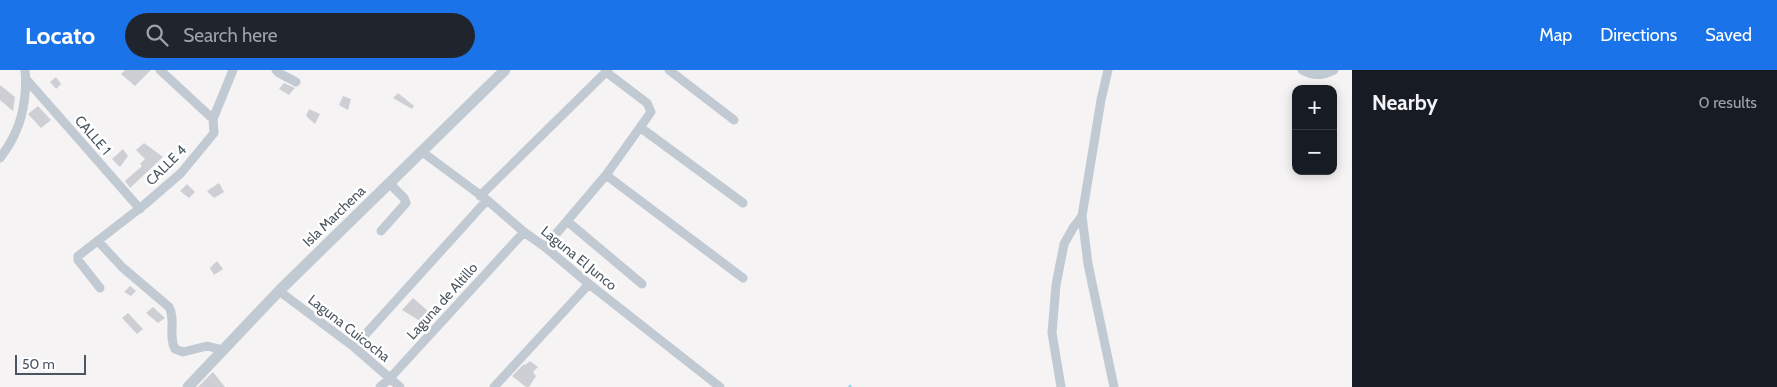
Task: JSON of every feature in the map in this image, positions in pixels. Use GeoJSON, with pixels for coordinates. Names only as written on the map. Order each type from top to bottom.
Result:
{"type":"FeatureCollection","features":[{"type":"Feature","properties":{"kind":"street"},"geometry":{"type":"LineString","coordinates":[[160,70],[214,119]]}},
{"type":"Feature","properties":{"kind":"street","name":"CALLE 4"},"geometry":{"type":"LineString","coordinates":[[100,288],[77,258],[140,209],[181,173],[214,134],[214,119],[233,70]]}},
{"type":"Feature","properties":{"kind":"street"},"geometry":{"type":"LineString","coordinates":[[276,70],[296,82]]}},
{"type":"Feature","properties":{"kind":"street","name":"Isla Marchena"},"geometry":{"type":"LineString","coordinates":[[188,387],[279,291],[505,70]]}},
{"type":"Feature","properties":{"kind":"street"},"geometry":{"type":"LineString","coordinates":[[669,70],[734,120]]}},
{"type":"Feature","properties":{"kind":"street"},"geometry":{"type":"LineString","coordinates":[[1108,70],[1101,100],[1082,216],[1088,264],[1114,387]]}},
{"type":"Feature","properties":{"kind":"street"},"geometry":{"type":"LineString","coordinates":[[1302,70],[1312,75],[1334,70]]}},
{"type":"Feature","properties":{"kind":"street"},"geometry":{"type":"LineString","coordinates":[[354,347],[483,198],[607,71],[647,103],[651,112],[606,175],[545,247]]}},
{"type":"Feature","properties":{"kind":"street"},"geometry":{"type":"LineString","coordinates":[[0,158],[17,130],[25,75]]}},
{"type":"Feature","properties":{"kind":"street","name":"CALLE 1"},"geometry":{"type":"LineString","coordinates":[[25,75],[140,209]]}},
{"type":"Feature","properties":{"kind":"street"},"geometry":{"type":"LineString","coordinates":[[641,128],[743,203]]}},
{"type":"Feature","properties":{"kind":"street","name":"Laguna El Junco"},"geometry":{"type":"LineString","coordinates":[[421,151],[483,198],[588,284],[720,387]]}},
{"type":"Feature","properties":{"kind":"street"},"geometry":{"type":"LineString","coordinates":[[606,175],[743,278]]}},
{"type":"Feature","properties":{"kind":"street"},"geometry":{"type":"LineString","coordinates":[[381,231],[406,203],[404,198],[389,183]]}},
{"type":"Feature","properties":{"kind":"street"},"geometry":{"type":"LineString","coordinates":[[1061,387],[1052,333],[1056,285],[1064,244],[1082,216]]}},
{"type":"Feature","properties":{"kind":"street"},"geometry":{"type":"LineString","coordinates":[[567,221],[642,284]]}},
{"type":"Feature","properties":{"kind":"street","name":"Laguna de Altillo"},"geometry":{"type":"LineString","coordinates":[[380,387],[524,232]]}},
{"type":"Feature","properties":{"kind":"street"},"geometry":{"type":"LineString","coordinates":[[98,241],[122,267],[169,307],[172,312],[171,340],[175,349],[183,352],[206,346],[223,350]]}},
{"type":"Feature","properties":{"kind":"street"},"geometry":{"type":"LineString","coordinates":[[494,387],[588,284]]}},
{"type":"Feature","properties":{"kind":"street","name":"Laguna Cuicocha"},"geometry":{"type":"LineString","coordinates":[[279,291],[354,347],[400,387]]}},
{"type":"Feature","properties":{"kind":"building"},"geometry":{"type":"Polygon","coordinates":[[[125,70],[151,70],[135,86],[121,74],[125,70]]]}},
{"type":"Feature","properties":{"kind":"building"},"geometry":{"type":"Polygon","coordinates":[[[56,77],[61,84],[56,89],[50,82],[56,77]]]}},
{"type":"Feature","properties":{"kind":"building"},"geometry":{"type":"Polygon","coordinates":[[[284,83],[295,88],[289,95],[279,89],[284,83]]]}},
{"type":"Feature","properties":{"kind":"building"},"geometry":{"type":"Polygon","coordinates":[[[0,85],[15,97],[13,111],[0,100],[0,85]]]}},
{"type":"Feature","properties":{"kind":"building"},"geometry":{"type":"Polygon","coordinates":[[[398,93],[414,106],[412,109],[393,98],[398,93]]]}},
{"type":"Feature","properties":{"kind":"building"},"geometry":{"type":"Polygon","coordinates":[[[343,96],[351,99],[348,110],[339,105],[343,96]]]}},
{"type":"Feature","properties":{"kind":"building"},"geometry":{"type":"Polygon","coordinates":[[[38,106],[51,120],[41,128],[28,114],[38,106]]]}},
{"type":"Feature","properties":{"kind":"building"},"geometry":{"type":"Polygon","coordinates":[[[309,109],[320,114],[315,124],[306,116],[309,109]]]}},
{"type":"Feature","properties":{"kind":"building"},"geometry":{"type":"Polygon","coordinates":[[[144,143],[163,157],[130,188],[125,181],[142,166],[140,164],[145,159],[136,150],[144,143]]]}},
{"type":"Feature","properties":{"kind":"building"},"geometry":{"type":"Polygon","coordinates":[[[123,149],[128,156],[120,167],[112,159],[123,149]]]}},
{"type":"Feature","properties":{"kind":"building"},"geometry":{"type":"Polygon","coordinates":[[[219,183],[224,192],[214,198],[207,191],[219,183]]]}},
{"type":"Feature","properties":{"kind":"building"},"geometry":{"type":"Polygon","coordinates":[[[187,184],[195,192],[189,198],[180,191],[187,184]]]}},
{"type":"Feature","properties":{"kind":"building"},"geometry":{"type":"Polygon","coordinates":[[[217,261],[223,269],[214,275],[210,268],[217,261]]]}},
{"type":"Feature","properties":{"kind":"building"},"geometry":{"type":"Polygon","coordinates":[[[130,286],[136,291],[131,296],[124,292],[130,286]]]}},
{"type":"Feature","properties":{"kind":"building"},"geometry":{"type":"Polygon","coordinates":[[[413,298],[428,311],[420,321],[402,310],[413,298]]]}},
{"type":"Feature","properties":{"kind":"building"},"geometry":{"type":"Polygon","coordinates":[[[153,307],[165,318],[158,323],[146,313],[153,307]]]}},
{"type":"Feature","properties":{"kind":"building"},"geometry":{"type":"Polygon","coordinates":[[[128,313],[143,329],[137,334],[122,318],[128,313]]]}},
{"type":"Feature","properties":{"kind":"building"},"geometry":{"type":"Polygon","coordinates":[[[530,361],[538,367],[533,372],[536,376],[529,387],[526,387],[512,376],[524,364],[530,361]]]}},
{"type":"Feature","properties":{"kind":"building"},"geometry":{"type":"Polygon","coordinates":[[[213,372],[225,387],[198,387],[213,372]]]}}]}
